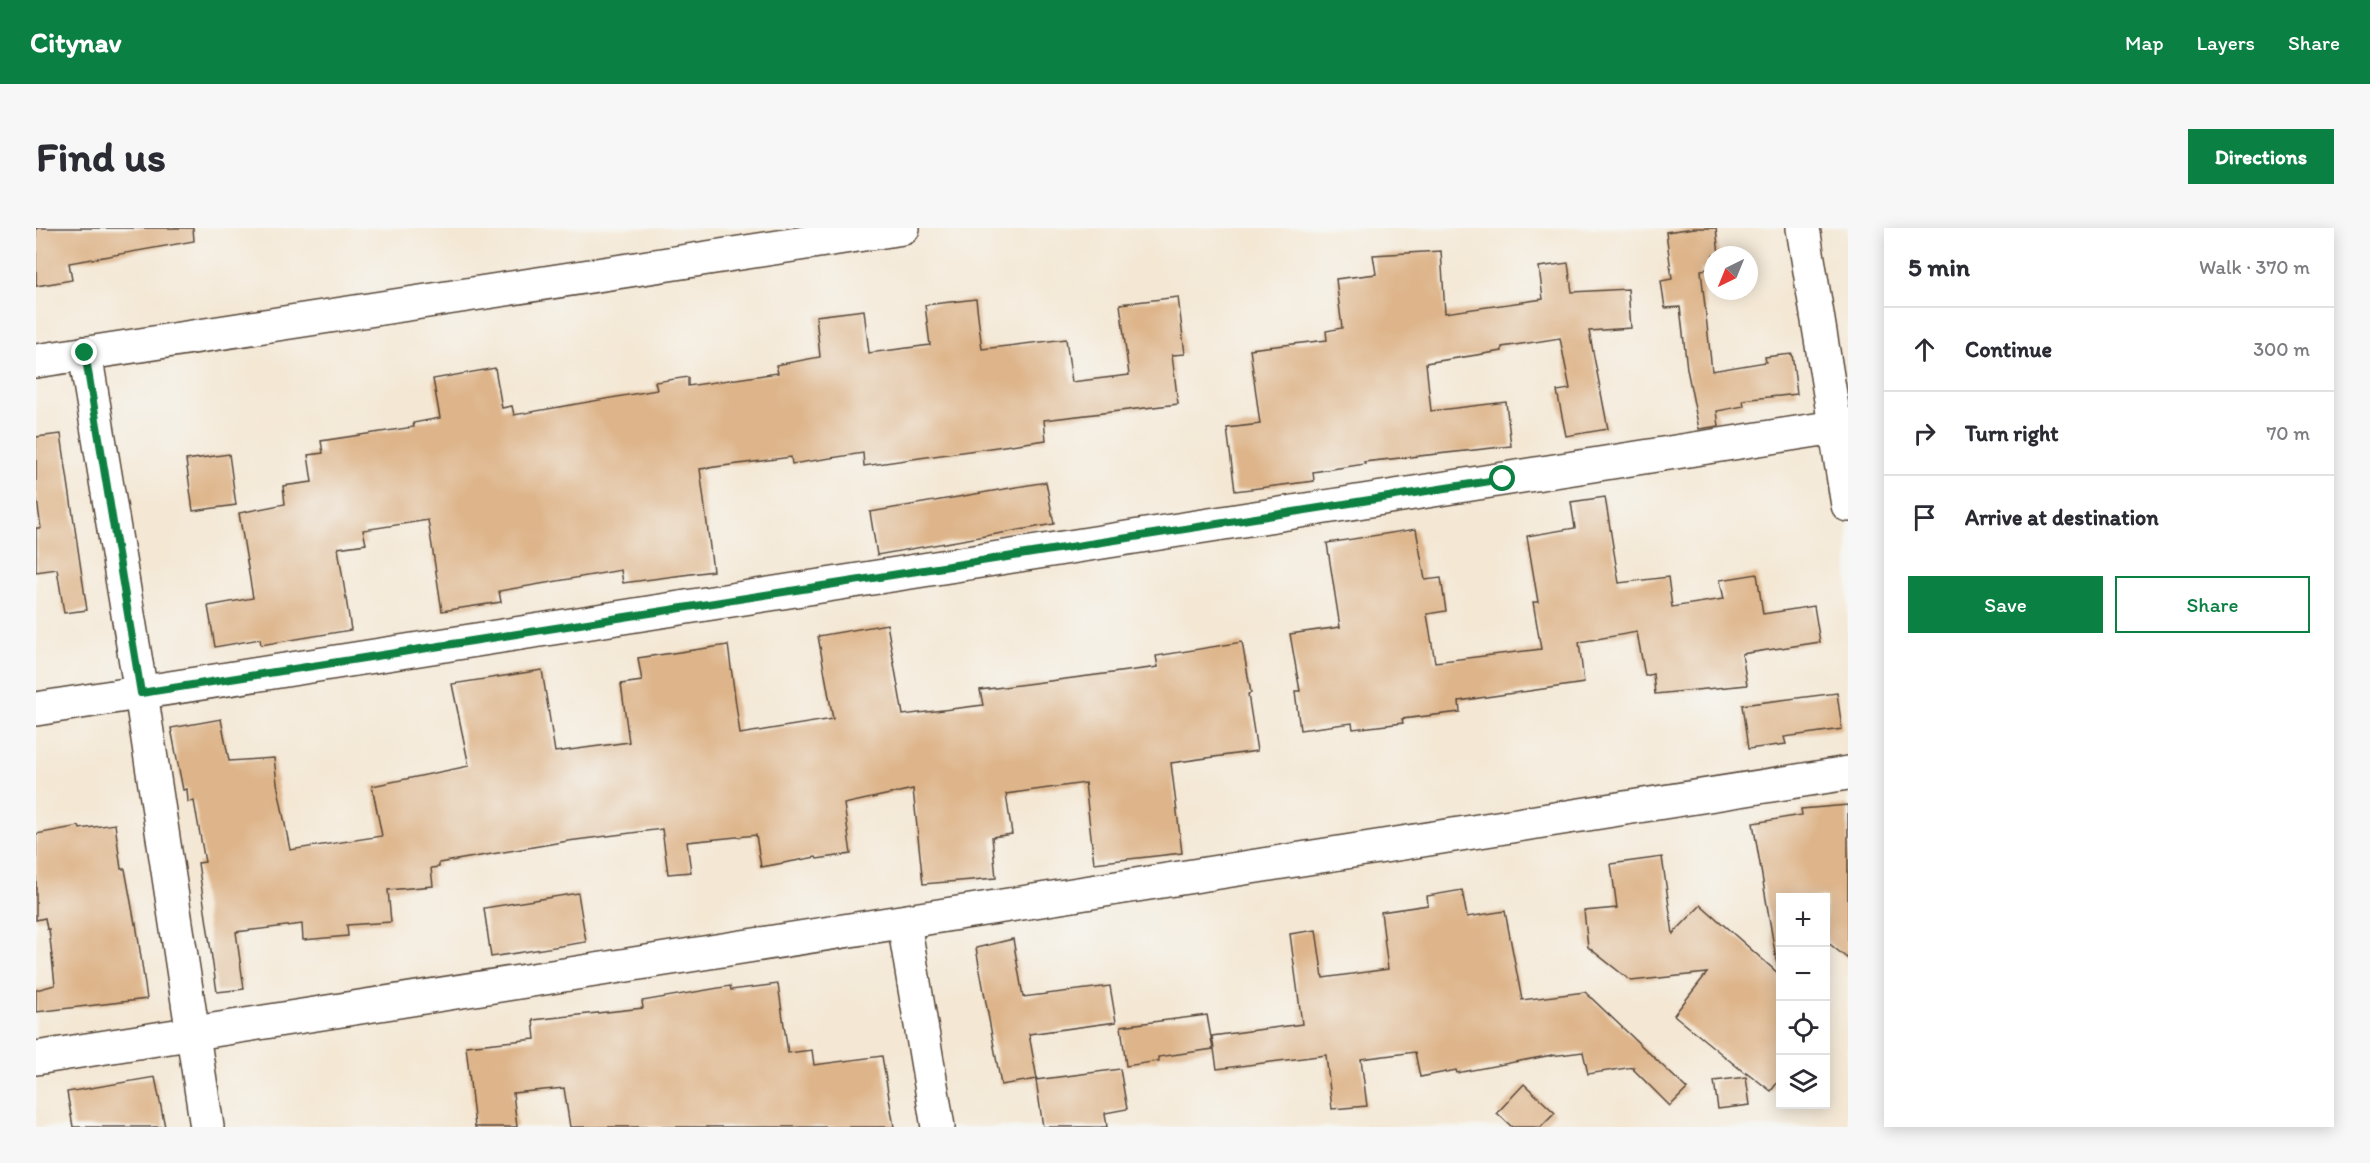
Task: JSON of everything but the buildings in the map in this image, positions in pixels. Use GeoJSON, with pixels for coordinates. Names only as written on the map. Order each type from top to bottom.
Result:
{"type":"FeatureCollection","features":[{"type":"Feature","properties":{"kind":"street"},"geometry":{"type":"LineString","coordinates":[[36,361],[903,228]]}},
{"type":"Feature","properties":{"kind":"street"},"geometry":{"type":"LineString","coordinates":[[1803,228],[1842,426],[1848,505]]}},
{"type":"Feature","properties":{"kind":"street"},"geometry":{"type":"LineString","coordinates":[[85,353],[141,693],[207,1127]]}},
{"type":"Feature","properties":{"kind":"street"},"geometry":{"type":"LineString","coordinates":[[36,709],[1842,426]]}},
{"type":"Feature","properties":{"kind":"street"},"geometry":{"type":"LineString","coordinates":[[36,1058],[1848,774]]}},
{"type":"Feature","properties":{"kind":"street"},"geometry":{"type":"LineString","coordinates":[[904,922],[938,1127]]}},
{"type":"Feature","properties":{"kind":"route"},"geometry":{"type":"LineString","coordinates":[[85,353],[141,693],[1503,479]]}}]}
